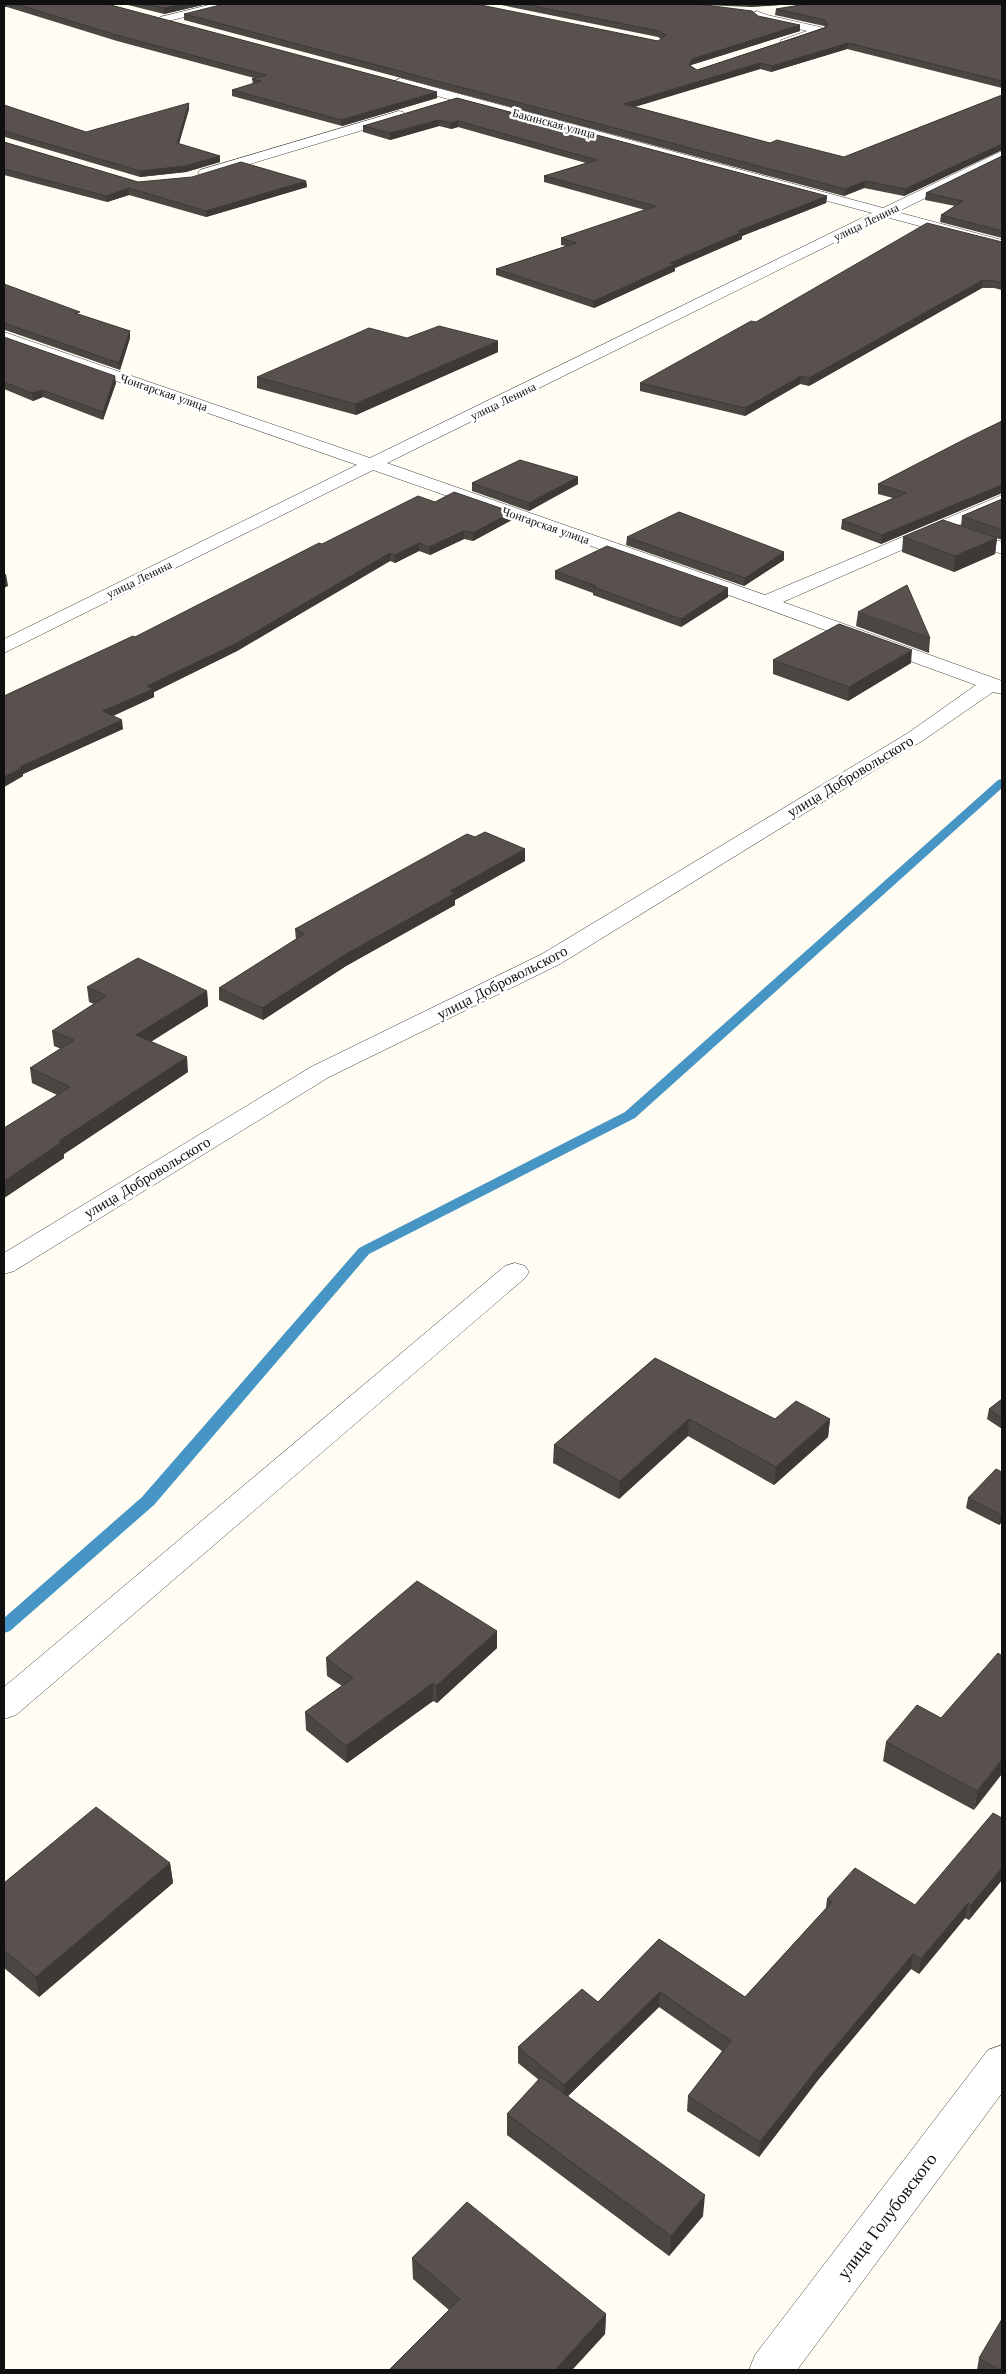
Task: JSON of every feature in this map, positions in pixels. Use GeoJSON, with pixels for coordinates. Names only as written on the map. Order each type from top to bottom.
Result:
{"type":"FeatureCollection","features":[{"type":"Feature","properties":{"kind":"street"},"geometry":{"type":"LineString","coordinates":[[164,20],[226,4]]}},
{"type":"Feature","properties":{"kind":"street"},"geometry":{"type":"LineString","coordinates":[[742,12],[757,14],[786,10]]}},
{"type":"Feature","properties":{"kind":"street"},"geometry":{"type":"LineString","coordinates":[[757,14],[763,18],[820,30],[776,44]]}},
{"type":"Feature","properties":{"kind":"street"},"geometry":{"type":"LineString","coordinates":[[148,15],[193,27]]}},
{"type":"Feature","properties":{"kind":"street","name":"Бакинская улица"},"geometry":{"type":"LineString","coordinates":[[392,80],[1002,244]]}},
{"type":"Feature","properties":{"kind":"street"},"geometry":{"type":"LineString","coordinates":[[430,106],[458,98]]}},
{"type":"Feature","properties":{"kind":"street"},"geometry":{"type":"LineString","coordinates":[[197,176],[411,112]]}},
{"type":"Feature","properties":{"kind":"street","name":"улица Ленина"},"geometry":{"type":"LineString","coordinates":[[4,647],[1002,155]]}},
{"type":"Feature","properties":{"kind":"street","name":"Чонгарская улица"},"geometry":{"type":"LineString","coordinates":[[4,337],[766,602],[997,686]]}},
{"type":"Feature","properties":{"kind":"street"},"geometry":{"type":"LineString","coordinates":[[766,602],[1002,500]]}},
{"type":"Feature","properties":{"kind":"street"},"geometry":{"type":"LineString","coordinates":[[940,528],[1002,548]]}},
{"type":"Feature","properties":{"kind":"street","name":"улица Добровольского"},"geometry":{"type":"LineString","coordinates":[[4,1265],[320,1072],[551,959],[997,686]]}},
{"type":"Feature","properties":{"kind":"street"},"geometry":{"type":"LineString","coordinates":[[9,1694],[515,1272]]}},
{"type":"Feature","properties":{"kind":"street","name":"улица Голубовского"},"geometry":{"type":"LineString","coordinates":[[772,2370],[1002,2062]]}},
{"type":"Feature","properties":{"kind":"building"},"geometry":{"type":"Polygon","coordinates":[[[16,4],[107,4],[437,92],[341,120],[232,90],[261,81],[252,79],[266,75],[116,35],[16,4]]]}},
{"type":"Feature","properties":{"kind":"building"},"geometry":{"type":"Polygon","coordinates":[[[146,4],[182,4],[164,8],[146,4]]]}},
{"type":"Feature","properties":{"kind":"building"},"geometry":{"type":"Polygon","coordinates":[[[224,4],[476,4],[658,41],[666,35],[659,31],[524,4],[698,4],[752,11],[758,16],[800,25],[692,59],[689,65],[697,70],[825,28],[828,24],[825,20],[776,9],[806,4],[1002,4],[1002,81],[848,43],[772,66],[760,63],[624,104],[770,143],[777,140],[844,157],[1002,95],[1002,144],[905,189],[865,181],[845,189],[184,14],[224,4]]]}},
{"type":"Feature","properties":{"kind":"building"},"geometry":{"type":"Polygon","coordinates":[[[457,98],[827,196],[738,231],[742,232],[670,263],[675,264],[594,301],[496,269],[576,243],[561,238],[656,206],[544,176],[597,160],[458,121],[451,123],[439,120],[390,133],[363,126],[457,98]]]}},
{"type":"Feature","properties":{"kind":"building"},"geometry":{"type":"Polygon","coordinates":[[[189,103],[177,143],[220,156],[185,166],[140,171],[4,131],[4,105],[86,132],[189,103]]]}},
{"type":"Feature","properties":{"kind":"building"},"geometry":{"type":"Polygon","coordinates":[[[4,142],[138,182],[192,177],[241,162],[306,181],[206,211],[129,188],[106,196],[4,169],[4,142]]]}},
{"type":"Feature","properties":{"kind":"building"},"geometry":{"type":"Polygon","coordinates":[[[1002,156],[1002,231],[941,215],[963,201],[926,193],[1002,156]]]}},
{"type":"Feature","properties":{"kind":"building"},"geometry":{"type":"Polygon","coordinates":[[[927,223],[1002,242],[1002,283],[983,280],[809,378],[801,376],[745,408],[640,383],[751,321],[756,322],[927,223]]]}},
{"type":"Feature","properties":{"kind":"building"},"geometry":{"type":"Polygon","coordinates":[[[4,284],[80,312],[75,313],[130,331],[119,363],[4,323],[4,284]]]}},
{"type":"Feature","properties":{"kind":"building"},"geometry":{"type":"Polygon","coordinates":[[[439,326],[498,341],[355,404],[257,377],[369,328],[407,338],[439,326]]]}},
{"type":"Feature","properties":{"kind":"building"},"geometry":{"type":"Polygon","coordinates":[[[4,337],[115,376],[103,412],[42,390],[32,393],[4,382],[4,337]]]}},
{"type":"Feature","properties":{"kind":"building"},"geometry":{"type":"Polygon","coordinates":[[[1002,421],[1002,485],[882,535],[842,520],[906,493],[878,484],[1002,421]]]}},
{"type":"Feature","properties":{"kind":"building"},"geometry":{"type":"Polygon","coordinates":[[[520,460],[578,477],[529,503],[472,483],[520,460]]]}},
{"type":"Feature","properties":{"kind":"building"},"geometry":{"type":"Polygon","coordinates":[[[454,492],[512,512],[473,533],[464,531],[429,547],[419,543],[395,555],[390,553],[237,643],[147,686],[153,689],[103,711],[122,720],[20,767],[22,768],[4,777],[4,696],[133,636],[135,637],[319,543],[322,544],[418,496],[435,502],[454,492]]]}},
{"type":"Feature","properties":{"kind":"building"},"geometry":{"type":"Polygon","coordinates":[[[1002,499],[1002,530],[962,516],[1002,499]]]}},
{"type":"Feature","properties":{"kind":"building"},"geometry":{"type":"Polygon","coordinates":[[[679,512],[784,552],[745,578],[627,537],[679,512]]]}},
{"type":"Feature","properties":{"kind":"building"},"geometry":{"type":"Polygon","coordinates":[[[943,520],[997,538],[955,556],[903,537],[943,520]]]}},
{"type":"Feature","properties":{"kind":"building"},"geometry":{"type":"Polygon","coordinates":[[[607,546],[728,588],[681,619],[555,571],[607,546]]]}},
{"type":"Feature","properties":{"kind":"building"},"geometry":{"type":"Polygon","coordinates":[[[907,585],[930,638],[858,612],[907,585]]]}},
{"type":"Feature","properties":{"kind":"building"},"geometry":{"type":"Polygon","coordinates":[[[839,624],[912,650],[849,687],[773,660],[839,624]]]}},
{"type":"Feature","properties":{"kind":"building"},"geometry":{"type":"Polygon","coordinates":[[[485,832],[525,849],[450,891],[455,893],[346,954],[262,1008],[219,988],[304,934],[295,929],[467,834],[475,837],[485,832]]]}},
{"type":"Feature","properties":{"kind":"building"},"geometry":{"type":"Polygon","coordinates":[[[138,958],[207,991],[136,1035],[187,1057],[59,1141],[62,1142],[4,1181],[4,1128],[70,1087],[30,1068],[74,1040],[52,1031],[106,996],[87,987],[138,958]]]}},
{"type":"Feature","properties":{"kind":"building"},"geometry":{"type":"Polygon","coordinates":[[[655,1358],[775,1419],[796,1401],[830,1419],[776,1467],[689,1419],[620,1481],[554,1445],[655,1358]]]}},
{"type":"Feature","properties":{"kind":"building"},"geometry":{"type":"Polygon","coordinates":[[[1002,1399],[1002,1418],[989,1409],[1002,1399]]]}},
{"type":"Feature","properties":{"kind":"building"},"geometry":{"type":"Polygon","coordinates":[[[996,1469],[1002,1472],[1001,1515],[968,1498],[996,1469]]]}},
{"type":"Feature","properties":{"kind":"building"},"geometry":{"type":"Polygon","coordinates":[[[417,1581],[497,1631],[436,1686],[433,1683],[346,1746],[305,1712],[353,1678],[326,1658],[417,1581]]]}},
{"type":"Feature","properties":{"kind":"building"},"geometry":{"type":"Polygon","coordinates":[[[998,1653],[1002,1656],[1002,1759],[977,1791],[886,1742],[917,1705],[941,1718],[998,1653]]]}},
{"type":"Feature","properties":{"kind":"building"},"geometry":{"type":"Polygon","coordinates":[[[96,1807],[170,1863],[36,1977],[4,1950],[4,1883],[96,1807]]]}},
{"type":"Feature","properties":{"kind":"building"},"geometry":{"type":"Polygon","coordinates":[[[993,1813],[1002,1818],[1002,1868],[971,1905],[968,1903],[921,1959],[913,1954],[820,2065],[760,2142],[688,2096],[731,2041],[660,1992],[564,2085],[518,2047],[582,1989],[598,2002],[659,1939],[745,1997],[832,1902],[827,1899],[855,1868],[915,1905],[993,1813]]]}},
{"type":"Feature","properties":{"kind":"building"},"geometry":{"type":"Polygon","coordinates":[[[541,2077],[705,2195],[671,2236],[507,2114],[541,2077]]]}},
{"type":"Feature","properties":{"kind":"building"},"geometry":{"type":"Polygon","coordinates":[[[467,2202],[606,2314],[555,2370],[389,2370],[460,2299],[412,2258],[467,2202]]]}},
{"type":"Feature","properties":{"kind":"building"},"geometry":{"type":"Polygon","coordinates":[[[1002,2319],[1002,2370],[1000,2370],[979,2358],[1002,2319]]]}},
{"type":"Feature","properties":{"kind":"waterway"},"geometry":{"type":"LineString","coordinates":[[4,1627],[148,1501],[364,1251],[630,1115],[1002,782]]}}]}
